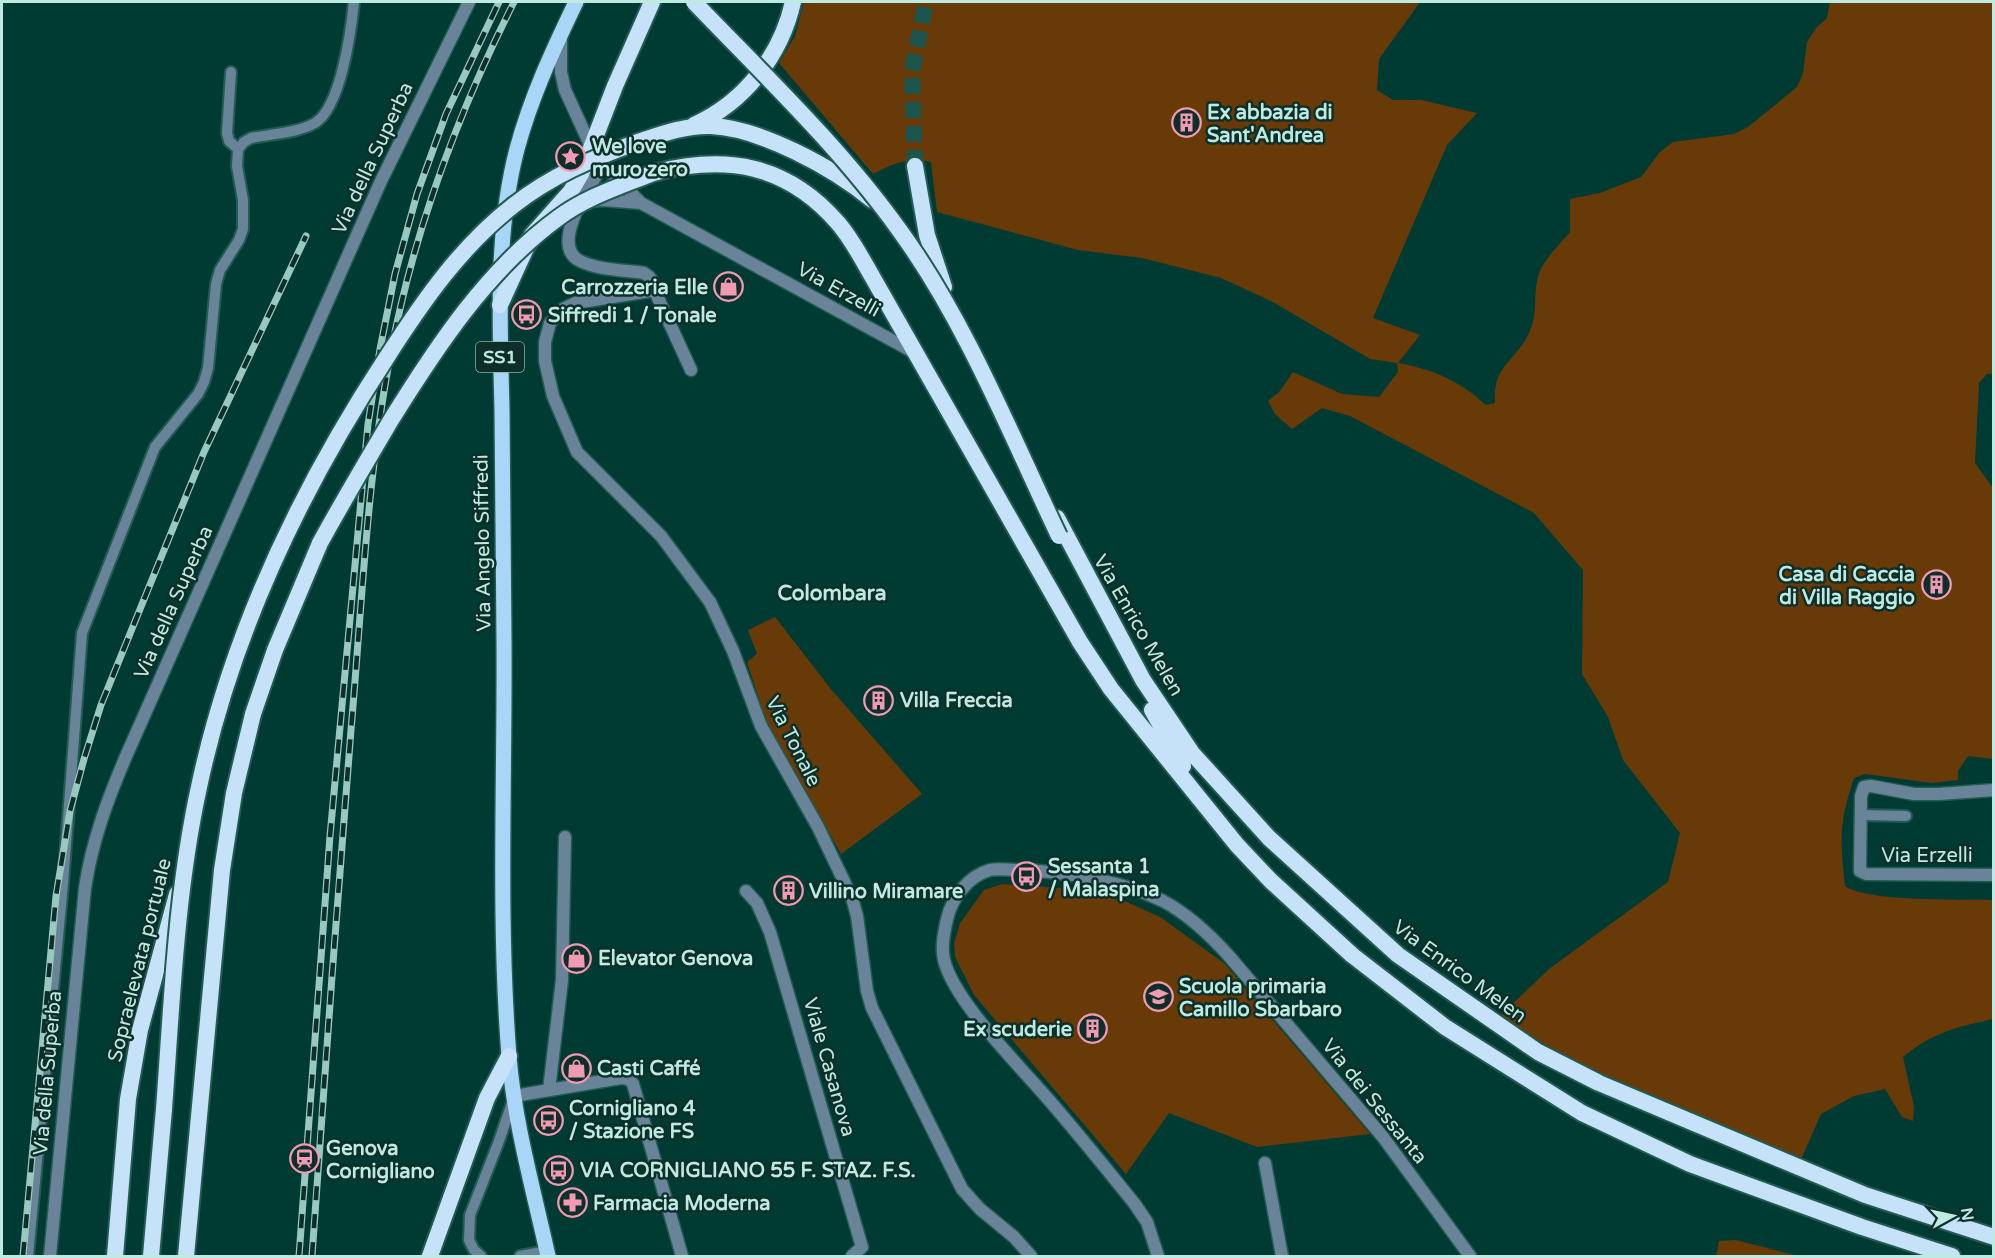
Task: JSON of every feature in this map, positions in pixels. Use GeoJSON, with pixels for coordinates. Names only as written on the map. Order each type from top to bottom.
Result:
{"type":"FeatureCollection","features":[{"type":"Feature","properties":{"kind":"highway"},"geometry":{"type":"LineString","coordinates":[[500,305],[532,235],[571,191],[592,149],[619,76],[652,2]]}},
{"type":"Feature","properties":{"kind":"highway"},"geometry":{"type":"LineString","coordinates":[[694,2],[849,164],[902,232],[937,288],[972,353],[1070,557],[1204,804]]}},
{"type":"Feature","properties":{"kind":"highway"},"geometry":{"type":"LineString","coordinates":[[151,1257],[178,936],[188,852],[201,777],[220,704],[242,639],[288,529],[362,396],[416,312],[445,273],[480,235],[513,206],[549,180],[592,158],[686,128],[728,106],[750,86],[777,45],[793,2]]}},
{"type":"Feature","properties":{"kind":"highway"},"geometry":{"type":"LineString","coordinates":[[686,128],[709,126],[731,128],[756,135],[844,179],[870,198],[904,230],[926,258],[944,287]]}},
{"type":"Feature","properties":{"kind":"highway"},"geometry":{"type":"LineString","coordinates":[[186,1257],[222,870],[234,793],[253,714],[271,660],[320,543],[352,484],[414,384],[465,311],[496,273],[560,216],[607,191],[653,173],[700,163],[749,167],[778,177],[803,191],[819,204],[845,232],[1080,642],[1110,689],[1237,845],[1271,881],[1352,955],[1445,1027],[1582,1113],[1690,1164],[1862,1227],[1952,1257]]}},
{"type":"Feature","properties":{"kind":"highway"},"geometry":{"type":"LineString","coordinates":[[915,166],[927,235],[944,287]]}},
{"type":"Feature","properties":{"kind":"highway","name":"Via Enrico Melen"},"geometry":{"type":"LineString","coordinates":[[944,287],[978,352],[1064,533],[1143,680],[1192,753],[1269,838],[1398,955],[1538,1052],[1599,1083],[1865,1195],[1994,1237]]}},
{"type":"Feature","properties":{"kind":"highway","name":"Sopraelevata portuale"},"geometry":{"type":"LineString","coordinates":[[115,1257],[128,1099],[140,1030],[188,852]]}},
{"type":"Feature","properties":{"kind":"highway"},"geometry":{"type":"LineString","coordinates":[[430,1257],[488,1098],[509,1056]]}},
{"type":"Feature","properties":{"kind":"main road","name":"Via Angelo Siffredi"},"geometry":{"type":"LineString","coordinates":[[547,1254],[514,1096],[509,1056],[502,941],[504,652],[500,305],[508,192],[516,152],[529,107],[576,2]]}},
{"type":"Feature","properties":{"kind":"street","name":"Via della Superba"},"geometry":{"type":"LineString","coordinates":[[50,1257],[85,888],[96,835],[127,754],[381,181],[469,2]]}},
{"type":"Feature","properties":{"kind":"street","name":"Via Erzelli"},"geometry":{"type":"LineString","coordinates":[[561,33],[561,72],[565,90],[592,149],[603,165],[641,203],[916,353],[972,456]]}},
{"type":"Feature","properties":{"kind":"street"},"geometry":{"type":"LineString","coordinates":[[603,165],[579,203],[573,219],[570,250],[577,260],[590,265],[644,273],[650,277],[692,370]]}},
{"type":"Feature","properties":{"kind":"street","name":"Via Erzelli"},"geometry":{"type":"LineString","coordinates":[[554,209],[603,200],[641,203]]}},
{"type":"Feature","properties":{"kind":"street","name":"Via Tonale"},"geometry":{"type":"LineString","coordinates":[[653,287],[650,291],[575,303],[562,309],[550,323],[545,342],[545,361],[553,396],[577,452],[661,536],[710,602],[733,651],[760,726],[818,827],[852,898],[857,916],[867,991],[872,1008],[962,1189],[980,1209],[1014,1237],[1031,1257]]}},
{"type":"Feature","properties":{"kind":"street","name":"Via Erzelli"},"geometry":{"type":"LineString","coordinates":[[1994,790],[1914,794],[1868,786],[1862,790],[1860,867],[1860,871],[1866,874],[1994,874]]}},
{"type":"Feature","properties":{"kind":"street"},"geometry":{"type":"LineString","coordinates":[[549,1090],[562,980],[565,837]]}},
{"type":"Feature","properties":{"kind":"street","name":"Via dei Sessanta"},"geometry":{"type":"LineString","coordinates":[[1158,1257],[1147,1222],[1134,1203],[1040,1090],[1018,1068],[975,1014],[954,983],[944,960],[943,940],[949,912],[957,895],[968,881],[989,871],[1047,870],[1134,888],[1165,902],[1205,931],[1229,956],[1383,1137],[1470,1257]]}},
{"type":"Feature","properties":{"kind":"street","name":"Viale Casanova"},"geometry":{"type":"LineString","coordinates":[[746,891],[757,903],[770,932],[862,1247],[852,1257]]}},
{"type":"Feature","properties":{"kind":"street"},"geometry":{"type":"LineString","coordinates":[[514,1096],[621,1078],[629,1079],[633,1084],[681,1257]]}},
{"type":"Feature","properties":{"kind":"street"},"geometry":{"type":"LineString","coordinates":[[1265,1163],[1282,1257]]}},
{"type":"Feature","properties":{"kind":"lane"},"geometry":{"type":"LineString","coordinates":[[28,1257],[63,884],[82,633],[155,447],[198,393],[204,381],[210,351],[216,284],[220,270],[239,240],[243,229],[243,200],[237,166],[238,149],[251,138],[305,127],[325,114],[332,105],[344,64],[354,2]]}},
{"type":"Feature","properties":{"kind":"lane"},"geometry":{"type":"LineString","coordinates":[[231,72],[227,133],[229,141],[238,149]]}},
{"type":"Feature","properties":{"kind":"lane"},"geometry":{"type":"LineString","coordinates":[[1861,815],[1906,816]]}},
{"type":"Feature","properties":{"kind":"lane"},"geometry":{"type":"LineString","coordinates":[[481,1257],[474,1250],[469,1239],[470,1215],[514,1096]]}},
{"type":"Feature","properties":{"kind":"lane"},"geometry":{"type":"LineString","coordinates":[[520,1257],[547,1254]]}},
{"type":"Feature","properties":{"kind":"shaded area"},"geometry":{"type":"Polygon","coordinates":[[[804,2],[1420,2],[1379,59],[1377,90],[1393,100],[1421,100],[1477,113],[1447,145],[1373,318],[1420,335],[1398,363],[1445,377],[1466,389],[1486,405],[1495,403],[1495,390],[1501,371],[1525,341],[1530,331],[1534,318],[1540,271],[1551,253],[1570,232],[1570,199],[1600,193],[1641,177],[1660,152],[1673,142],[1734,134],[1748,127],[1797,87],[1803,73],[1807,42],[1816,28],[1827,18],[1830,2],[1993,2],[1994,373],[1987,374],[1979,383],[1975,463],[1993,488],[1993,759],[1968,756],[1958,771],[1958,780],[1932,783],[1865,774],[1854,778],[1842,832],[1845,886],[1856,891],[1893,897],[1993,900],[1993,1019],[1956,1028],[1936,1036],[1903,1057],[1914,1107],[1913,1121],[1902,1117],[1885,1089],[1854,1096],[1821,1114],[1799,1164],[1571,1063],[1499,1017],[1549,969],[1668,882],[1680,833],[1623,760],[1608,717],[1582,674],[1583,570],[1534,513],[1350,416],[1322,408],[1292,429],[1275,414],[1268,401],[1280,391],[1293,372],[1342,394],[1379,397],[1398,372],[1397,363],[1370,359],[1273,302],[1221,278],[1142,258],[1078,250],[937,212],[931,162],[908,161],[894,164],[873,174],[779,63],[795,36],[804,2]]]}},
{"type":"Feature","properties":{"kind":"shaded area"},"geometry":{"type":"Polygon","coordinates":[[[775,617],[830,688],[922,794],[841,854],[766,721],[747,662],[757,654],[748,630],[775,617]]]}},
{"type":"Feature","properties":{"kind":"shaded area"},"geometry":{"type":"Polygon","coordinates":[[[1002,884],[1075,889],[1127,902],[1160,917],[1224,963],[1370,1134],[1257,1147],[1169,1113],[1126,1174],[974,995],[955,957],[954,943],[960,923],[984,890],[1002,884]]]}},
{"type":"Feature","properties":{"kind":"shaded area"},"geometry":{"type":"Polygon","coordinates":[[[1736,1240],[1798,1256],[1716,1256],[1719,1241],[1736,1240]]]}},
{"type":"Feature","properties":{"kind":"tunnel"},"geometry":{"type":"LineString","coordinates":[[915,166],[912,71],[926,2]]}},
{"type":"Feature","properties":{"kind":"railway"},"geometry":{"type":"LineString","coordinates":[[299,1256],[330,836],[368,424],[395,274],[417,194],[446,114],[499,2]]}},
{"type":"Feature","properties":{"kind":"railway"},"geometry":{"type":"LineString","coordinates":[[312,1256],[362,588],[383,399],[401,306],[425,217],[474,86],[514,2]]}},
{"type":"Feature","properties":{"kind":"railway"},"geometry":{"type":"LineString","coordinates":[[23,1256],[56,896],[70,811],[84,759],[101,705],[204,452],[306,236]]}},
{"type":"Feature","properties":{"kind":"place","name":"Ex abbazia di Sant'Andrea"},"geometry":{"type":"Point","coordinates":[1186,123]}},
{"type":"Feature","properties":{"kind":"place","name":"We love muro zero"},"geometry":{"type":"Point","coordinates":[571,157]}},
{"type":"Feature","properties":{"kind":"place","name":"Carrozzeria Elle"},"geometry":{"type":"Point","coordinates":[729,287]}},
{"type":"Feature","properties":{"kind":"place","name":"Siffredi 1 / Tonale"},"geometry":{"type":"Point","coordinates":[527,315]}},
{"type":"Feature","properties":{"kind":"place","name":"Casa di Caccia di Villa Raggio"},"geometry":{"type":"Point","coordinates":[1936,585]}},
{"type":"Feature","properties":{"kind":"place","name":"Villa Freccia"},"geometry":{"type":"Point","coordinates":[879,700]}},
{"type":"Feature","properties":{"kind":"place","name":"Sessanta 1 / Malaspina"},"geometry":{"type":"Point","coordinates":[1027,877]}},
{"type":"Feature","properties":{"kind":"place","name":"Villino Miramare"},"geometry":{"type":"Point","coordinates":[788,891]}},
{"type":"Feature","properties":{"kind":"place","name":"Elevator Genova"},"geometry":{"type":"Point","coordinates":[577,958]}},
{"type":"Feature","properties":{"kind":"place","name":"Scuola primaria Camillo Sbarbaro"},"geometry":{"type":"Point","coordinates":[1158,997]}},
{"type":"Feature","properties":{"kind":"place","name":"Ex scuderie"},"geometry":{"type":"Point","coordinates":[1093,1029]}},
{"type":"Feature","properties":{"kind":"place","name":"Casti Caffé"},"geometry":{"type":"Point","coordinates":[576,1068]}},
{"type":"Feature","properties":{"kind":"place","name":"Cornigliano 4 / Stazione FS"},"geometry":{"type":"Point","coordinates":[548,1120]}},
{"type":"Feature","properties":{"kind":"place","name":"Genova Cornigliano"},"geometry":{"type":"Point","coordinates":[305,1159]}},
{"type":"Feature","properties":{"kind":"place","name":"VIA CORNIGLIANO 55 F. STAZ. F.S."},"geometry":{"type":"Point","coordinates":[559,1170]}},
{"type":"Feature","properties":{"kind":"place","name":"Farmacia Moderna"},"geometry":{"type":"Point","coordinates":[572,1203]}},
{"type":"Feature","properties":{"kind":"district","name":"Colombara"},"geometry":{"type":"Point","coordinates":[832,593]}}]}
